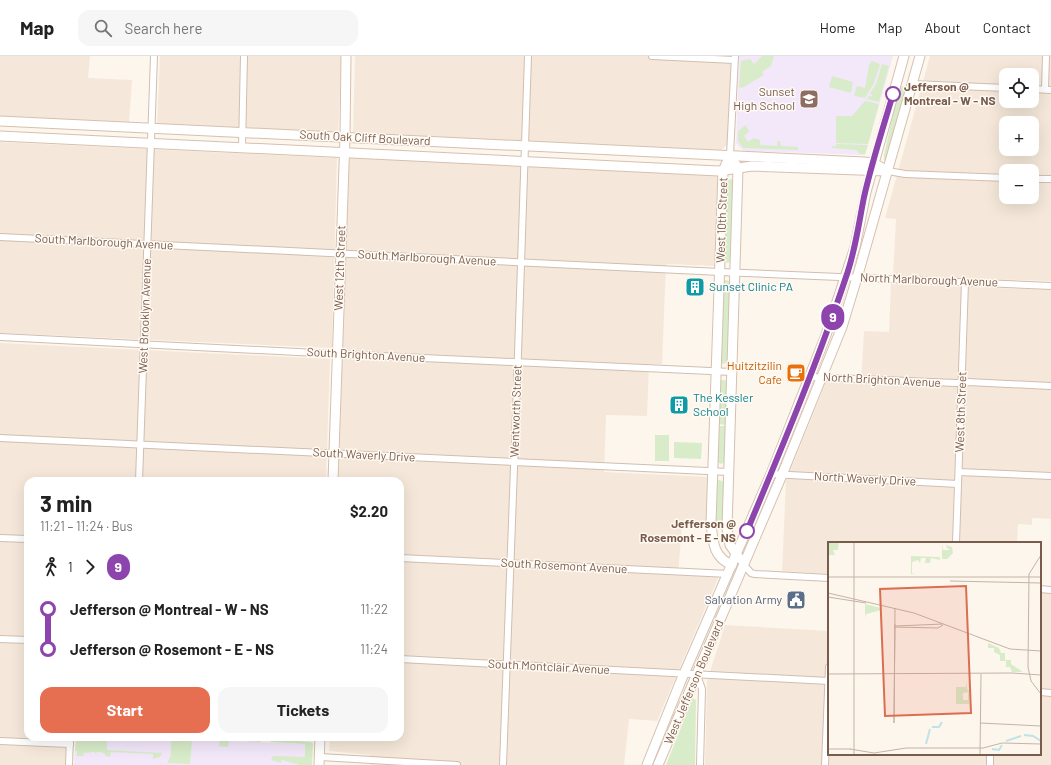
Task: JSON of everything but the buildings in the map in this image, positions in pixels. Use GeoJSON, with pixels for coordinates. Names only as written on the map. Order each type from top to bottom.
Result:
{"type":"FeatureCollection","features":[{"type":"Feature","properties":{"kind":"street","name":"West Brooklyn Avenue"},"geometry":{"type":"LineString","coordinates":[[139,477],[154,56]]}},
{"type":"Feature","properties":{"kind":"street"},"geometry":{"type":"LineString","coordinates":[[242,148],[244,56]]}},
{"type":"Feature","properties":{"kind":"street","name":"West 12th Street"},"geometry":{"type":"LineString","coordinates":[[333,477],[345,137],[346,56]]}},
{"type":"Feature","properties":{"kind":"street","name":"Wentworth Street"},"geometry":{"type":"LineString","coordinates":[[503,765],[515,463],[528,56]]}},
{"type":"Feature","properties":{"kind":"street"},"geometry":{"type":"LineString","coordinates":[[652,56],[735,58]]}},
{"type":"Feature","properties":{"kind":"street","name":"West Jefferson Boulevard"},"geometry":{"type":"LineString","coordinates":[[647,765],[771,474],[826,335],[857,240],[862,207],[872,167],[904,56]]}},
{"type":"Feature","properties":{"kind":"street","name":"West Jefferson Boulevard"},"geometry":{"type":"LineString","coordinates":[[658,765],[782,475],[842,328],[920,56]]}},
{"type":"Feature","properties":{"kind":"street"},"geometry":{"type":"LineString","coordinates":[[1046,56],[1048,90]]}},
{"type":"Feature","properties":{"kind":"street","name":"West 10th Street"},"geometry":{"type":"LineString","coordinates":[[730,570],[720,558],[714,542],[711,523],[723,171],[730,155],[735,58]]}},
{"type":"Feature","properties":{"kind":"street"},"geometry":{"type":"LineString","coordinates":[[898,78],[912,84],[999,88]]}},
{"type":"Feature","properties":{"kind":"street","name":"South Oak Cliff Boulevard"},"geometry":{"type":"LineString","coordinates":[[0,121],[730,155],[872,167]]}},
{"type":"Feature","properties":{"kind":"street","name":"South Oak Cliff Boulevard"},"geometry":{"type":"LineString","coordinates":[[0,136],[723,171],[752,166],[872,167]]}},
{"type":"Feature","properties":{"kind":"street","name":"West 10th Street"},"geometry":{"type":"LineString","coordinates":[[730,155],[738,168],[728,539],[730,545],[744,565]]}},
{"type":"Feature","properties":{"kind":"street"},"geometry":{"type":"LineString","coordinates":[[872,167],[905,174],[999,178]]}},
{"type":"Feature","properties":{"kind":"street"},"geometry":{"type":"LineString","coordinates":[[1039,179],[1051,179]]}},
{"type":"Feature","properties":{"kind":"street","name":"South Marlborough Avenue"},"geometry":{"type":"LineString","coordinates":[[0,237],[735,272]]}},
{"type":"Feature","properties":{"kind":"street","name":"North Marlborough Avenue"},"geometry":{"type":"LineString","coordinates":[[735,272],[1051,286]]}},
{"type":"Feature","properties":{"kind":"street","name":"West 8th Street"},"geometry":{"type":"LineString","coordinates":[[956,542],[965,282]]}},
{"type":"Feature","properties":{"kind":"street","name":"South Brighton Avenue"},"geometry":{"type":"LineString","coordinates":[[0,337],[732,372]]}},
{"type":"Feature","properties":{"kind":"street","name":"North Brighton Avenue"},"geometry":{"type":"LineString","coordinates":[[810,377],[956,384],[1050,386]]}},
{"type":"Feature","properties":{"kind":"street","name":"South Waverly Drive"},"geometry":{"type":"LineString","coordinates":[[0,438],[729,472]]}},
{"type":"Feature","properties":{"kind":"street"},"geometry":{"type":"LineString","coordinates":[[959,472],[1051,476]]}},
{"type":"Feature","properties":{"kind":"street","name":"North Waverly Drive"},"geometry":{"type":"LineString","coordinates":[[771,474],[958,484]]}},
{"type":"Feature","properties":{"kind":"street"},"geometry":{"type":"LineString","coordinates":[[0,538],[24,539]]}},
{"type":"Feature","properties":{"kind":"street","name":"South Rosemont Avenue"},"geometry":{"type":"LineString","coordinates":[[404,558],[730,570]]}},
{"type":"Feature","properties":{"kind":"street"},"geometry":{"type":"LineString","coordinates":[[744,565],[751,573],[755,574],[828,578]]}},
{"type":"Feature","properties":{"kind":"street"},"geometry":{"type":"LineString","coordinates":[[1041,589],[1051,590]]}},
{"type":"Feature","properties":{"kind":"street"},"geometry":{"type":"LineString","coordinates":[[0,639],[24,640]]}},
{"type":"Feature","properties":{"kind":"street","name":"South Montclair Avenue"},"geometry":{"type":"LineString","coordinates":[[404,659],[828,681]]}},
{"type":"Feature","properties":{"kind":"street"},"geometry":{"type":"LineString","coordinates":[[697,675],[702,689],[700,765]]}},
{"type":"Feature","properties":{"kind":"street"},"geometry":{"type":"LineString","coordinates":[[1041,692],[1051,693]]}},
{"type":"Feature","properties":{"kind":"street"},"geometry":{"type":"LineString","coordinates":[[825,765],[828,702]]}},
{"type":"Feature","properties":{"kind":"street"},"geometry":{"type":"LineString","coordinates":[[0,741],[70,744],[69,765]]}},
{"type":"Feature","properties":{"kind":"street"},"geometry":{"type":"LineString","coordinates":[[320,741],[320,761],[457,765]]}},
{"type":"Feature","properties":{"kind":"shaded area"},"geometry":{"type":"Polygon","coordinates":[[[0,56],[90,56],[88,78],[132,80],[129,122],[0,118],[0,56]]]}},
{"type":"Feature","properties":{"kind":"shaded area"},"geometry":{"type":"Polygon","coordinates":[[[160,56],[342,56],[338,134],[157,124],[160,56]]]}},
{"type":"Feature","properties":{"kind":"shaded area"},"geometry":{"type":"Polygon","coordinates":[[[355,56],[731,56],[728,144],[720,151],[709,151],[353,134],[355,56]]]}},
{"type":"Feature","properties":{"kind":"shaded area","name":"Sunset High School"},"geometry":{"type":"Polygon","coordinates":[[[739,56],[893,56],[865,155],[744,151],[736,143],[739,56]]]}},
{"type":"Feature","properties":{"kind":"shaded area"},"geometry":{"type":"Polygon","coordinates":[[[930,56],[1051,56],[1051,281],[893,276],[896,219],[885,218],[930,56]]]}},
{"type":"Feature","properties":{"kind":"shaded area"},"geometry":{"type":"Polygon","coordinates":[[[0,142],[337,158],[332,348],[0,333],[0,142]]]}},
{"type":"Feature","properties":{"kind":"shaded area"},"geometry":{"type":"Polygon","coordinates":[[[352,156],[716,174],[719,178],[717,266],[666,264],[662,364],[649,364],[647,416],[606,415],[604,472],[709,477],[708,523],[682,525],[678,575],[719,576],[657,721],[629,719],[624,765],[370,765],[370,755],[329,751],[330,741],[404,741],[404,477],[338,477],[349,159],[352,156]]]}},
{"type":"Feature","properties":{"kind":"shaded area"},"geometry":{"type":"Polygon","coordinates":[[[891,284],[1051,290],[1051,519],[1032,518],[1032,525],[1018,524],[1017,542],[828,542],[828,574],[782,571],[786,481],[826,382],[861,384],[864,331],[889,332],[891,284]]]}},
{"type":"Feature","properties":{"kind":"shaded area"},"geometry":{"type":"Polygon","coordinates":[[[0,343],[330,359],[326,477],[24,477],[24,741],[66,741],[65,765],[0,765],[0,343]]]}},
{"type":"Feature","properties":{"kind":"shaded area"},"geometry":{"type":"Polygon","coordinates":[[[1041,593],[1051,593],[1051,765],[705,765],[707,681],[725,625],[828,631],[828,755],[1041,755],[1041,593]]]}},
{"type":"Feature","properties":{"kind":"shaded area"},"geometry":{"type":"Polygon","coordinates":[[[107,741],[227,741],[312,744],[311,765],[74,765],[75,751],[106,753],[107,741]]]}},
{"type":"Feature","properties":{"kind":"green space"},"geometry":{"type":"Polygon","coordinates":[[[762,56],[774,56],[771,66],[762,72],[764,75],[742,88],[739,87],[741,61],[750,59],[754,64],[762,56]]]}},
{"type":"Feature","properties":{"kind":"green space"},"geometry":{"type":"Polygon","coordinates":[[[872,61],[880,64],[874,83],[865,98],[854,96],[857,86],[865,88],[869,65],[872,61]]]}},
{"type":"Feature","properties":{"kind":"green space"},"geometry":{"type":"Polygon","coordinates":[[[882,64],[889,66],[879,102],[867,99],[869,95],[871,97],[872,95],[870,93],[876,84],[882,64]]]}},
{"type":"Feature","properties":{"kind":"green space"},"geometry":{"type":"Polygon","coordinates":[[[832,76],[853,82],[851,93],[829,87],[832,76]]]}},
{"type":"Feature","properties":{"kind":"green space"},"geometry":{"type":"Polygon","coordinates":[[[902,86],[907,89],[888,158],[884,161],[884,155],[899,88],[902,86]]]}},
{"type":"Feature","properties":{"kind":"green space"},"geometry":{"type":"Polygon","coordinates":[[[865,101],[879,104],[868,144],[836,143],[836,116],[852,116],[865,101]]]}},
{"type":"Feature","properties":{"kind":"green space"},"geometry":{"type":"Polygon","coordinates":[[[746,125],[749,132],[744,136],[748,142],[754,138],[760,140],[760,145],[777,146],[777,141],[780,141],[781,146],[798,147],[798,150],[743,148],[738,141],[738,131],[746,125]]]}},
{"type":"Feature","properties":{"kind":"green space"},"geometry":{"type":"Polygon","coordinates":[[[836,144],[868,145],[865,154],[860,154],[856,150],[832,148],[832,146],[836,147],[836,144]]]}},
{"type":"Feature","properties":{"kind":"green space"},"geometry":{"type":"Polygon","coordinates":[[[730,179],[734,180],[732,261],[727,263],[723,260],[726,182],[730,179]]]}},
{"type":"Feature","properties":{"kind":"green space"},"geometry":{"type":"Polygon","coordinates":[[[726,280],[731,282],[728,362],[723,364],[719,361],[723,281],[726,280]]]}},
{"type":"Feature","properties":{"kind":"green space"},"geometry":{"type":"Polygon","coordinates":[[[721,380],[728,382],[727,425],[717,424],[719,382],[721,380]]]}},
{"type":"Feature","properties":{"kind":"green space"},"geometry":{"type":"Polygon","coordinates":[[[717,426],[727,426],[725,462],[721,464],[717,462],[717,426]]]}},
{"type":"Feature","properties":{"kind":"green space"},"geometry":{"type":"Polygon","coordinates":[[[655,435],[669,435],[669,461],[655,461],[655,435]]]}},
{"type":"Feature","properties":{"kind":"green space"},"geometry":{"type":"Polygon","coordinates":[[[674,442],[702,443],[701,459],[674,458],[674,442]]]}},
{"type":"Feature","properties":{"kind":"green space"},"geometry":{"type":"Polygon","coordinates":[[[719,480],[724,482],[723,526],[719,529],[715,527],[717,481],[719,480]]]}},
{"type":"Feature","properties":{"kind":"green space"},"geometry":{"type":"Polygon","coordinates":[[[693,698],[696,700],[695,765],[666,765],[693,698]]]}},
{"type":"Feature","properties":{"kind":"green space"},"geometry":{"type":"Polygon","coordinates":[[[76,741],[107,741],[107,750],[162,753],[160,757],[153,759],[153,754],[111,752],[110,757],[106,756],[104,753],[97,752],[96,754],[94,752],[83,753],[84,756],[77,756],[77,751],[75,751],[76,741]]]}},
{"type":"Feature","properties":{"kind":"green space"},"geometry":{"type":"Polygon","coordinates":[[[171,741],[192,741],[190,764],[167,763],[171,755],[171,741]]]}},
{"type":"Feature","properties":{"kind":"green space"},"geometry":{"type":"Polygon","coordinates":[[[220,741],[229,741],[228,747],[219,746],[220,741]]]}},
{"type":"Feature","properties":{"kind":"green space"},"geometry":{"type":"Polygon","coordinates":[[[271,742],[311,742],[313,744],[312,765],[300,765],[282,760],[281,763],[271,760],[273,756],[305,757],[305,744],[271,742]]]}},
{"type":"Feature","properties":{"kind":"bus line","name":"9"},"geometry":{"type":"LineString","coordinates":[[747,531],[801,401],[844,285],[857,240],[862,207],[873,162],[893,94]]}},
{"type":"Feature","properties":{"kind":"place","name":"Jefferson @ Montreal - W - NS"},"geometry":{"type":"Point","coordinates":[893,94]}},
{"type":"Feature","properties":{"kind":"place","name":"Sunset High School"},"geometry":{"type":"Point","coordinates":[809,99]}},
{"type":"Feature","properties":{"kind":"place","name":"Sunset Clinic PA"},"geometry":{"type":"Point","coordinates":[695,287]}},
{"type":"Feature","properties":{"kind":"place","name":"Huitzitzilin Cafe"},"geometry":{"type":"Point","coordinates":[796,373]}},
{"type":"Feature","properties":{"kind":"place","name":"The Kessler School"},"geometry":{"type":"Point","coordinates":[679,405]}},
{"type":"Feature","properties":{"kind":"place","name":"Jefferson @ Rosemont - E - NS"},"geometry":{"type":"Point","coordinates":[747,531]}},
{"type":"Feature","properties":{"kind":"place","name":"Salvation Army"},"geometry":{"type":"Point","coordinates":[796,600]}}]}
